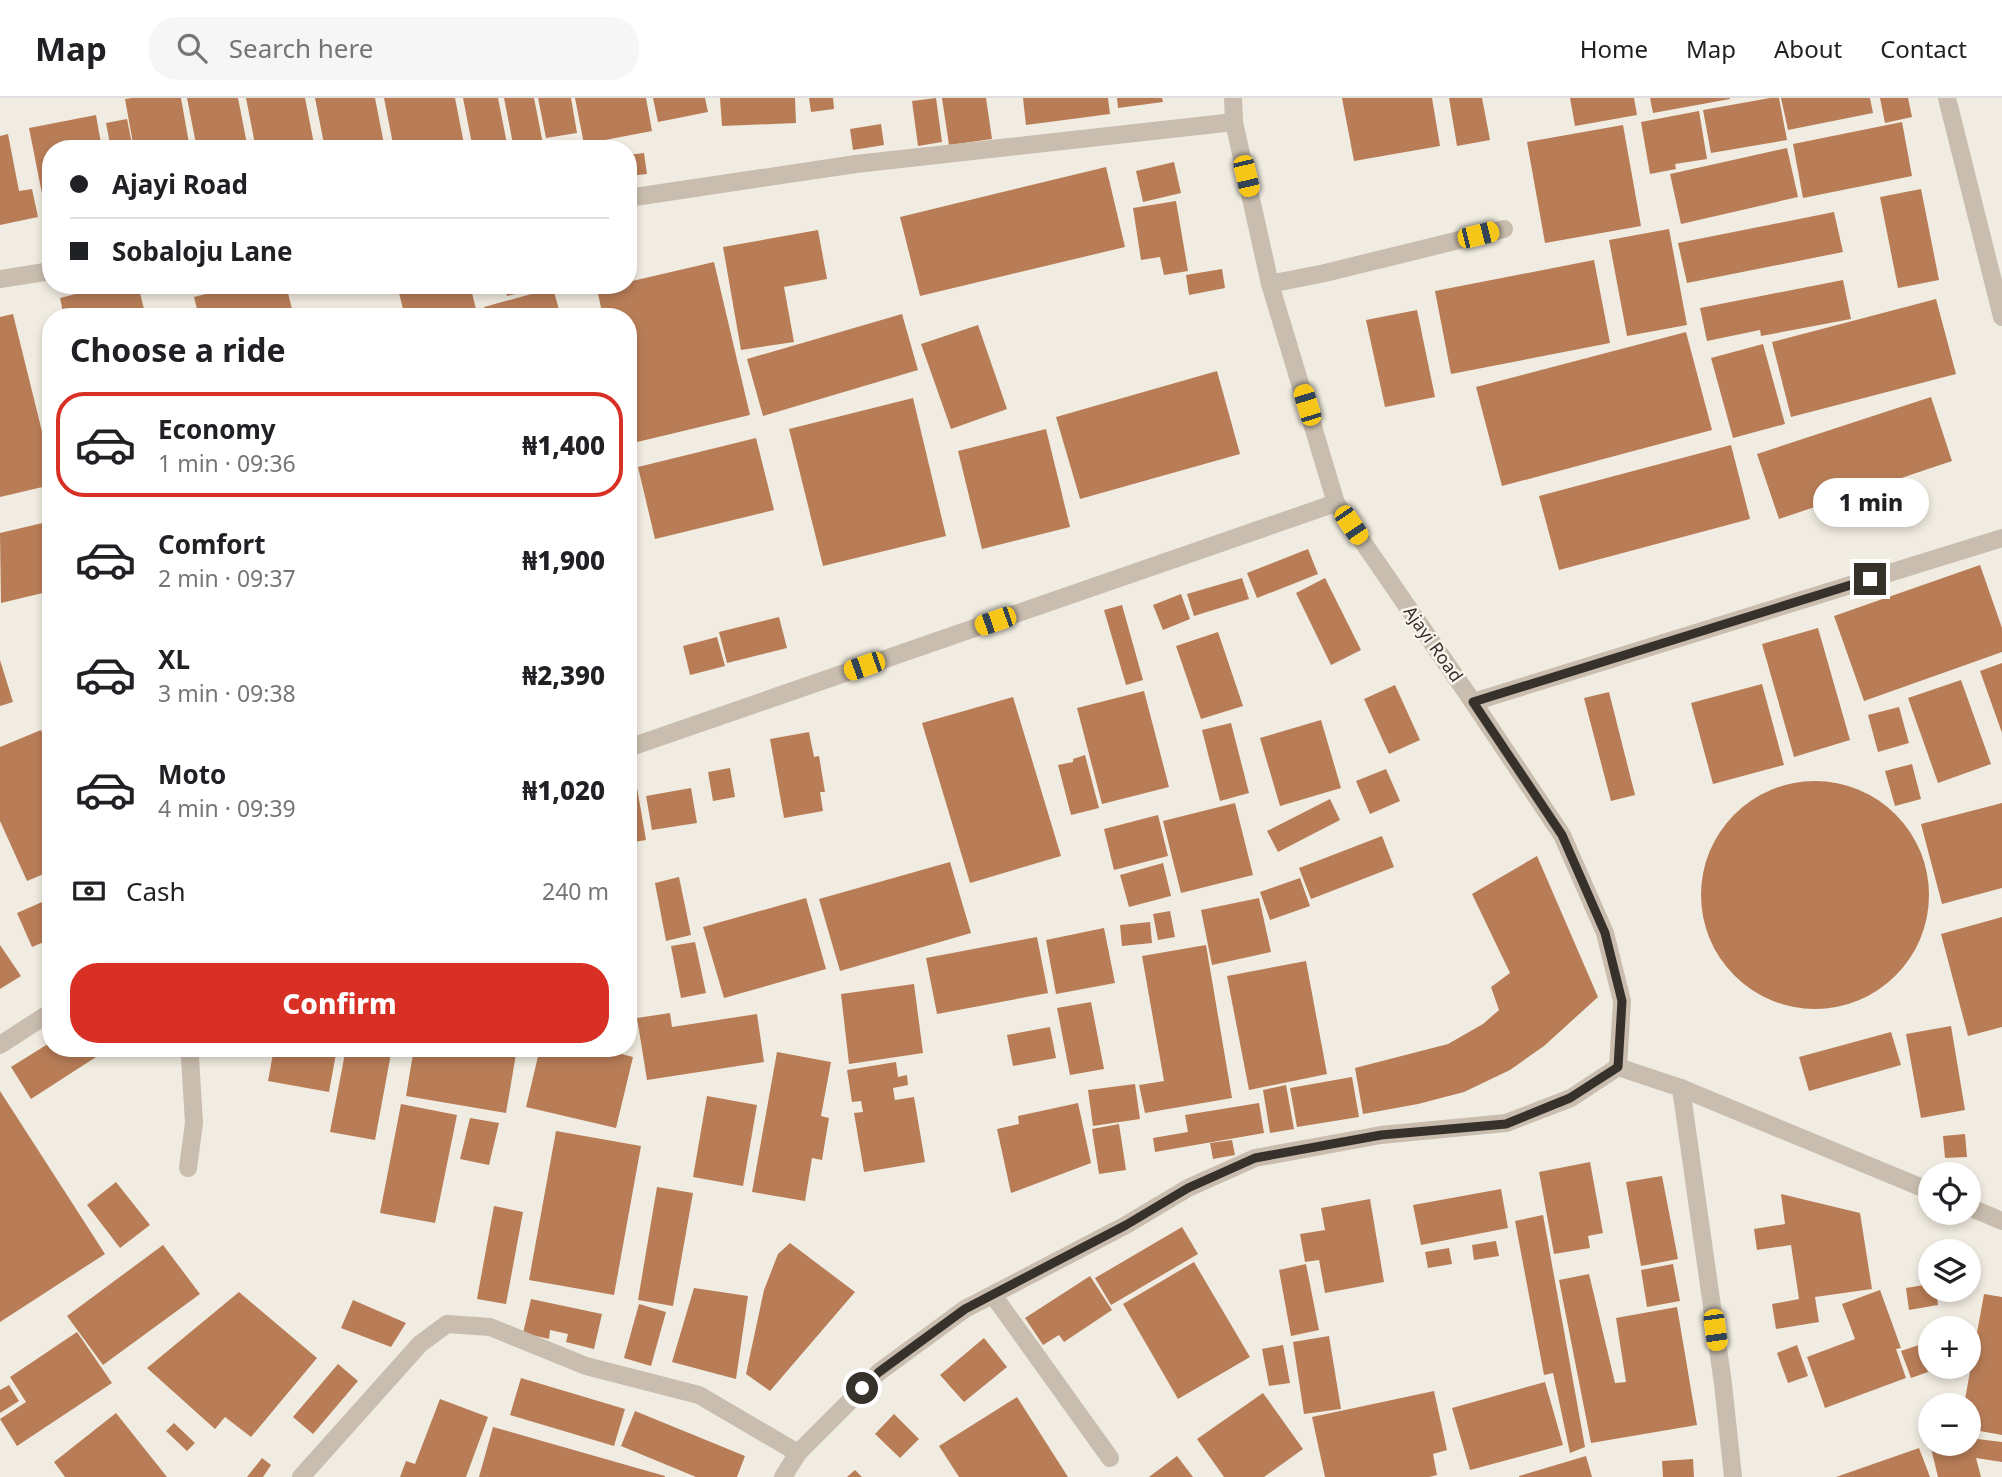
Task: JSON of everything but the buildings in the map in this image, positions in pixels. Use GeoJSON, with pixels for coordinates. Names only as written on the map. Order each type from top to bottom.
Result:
{"type":"FeatureCollection","features":[{"type":"Feature","properties":{"kind":"street","name":"Ajayi Road"},"geometry":{"type":"LineString","coordinates":[[1233,98],[1234,122],[1270,284],[1336,503],[1562,835],[1605,933],[1622,1001],[1618,1067]]}},
{"type":"Feature","properties":{"kind":"street"},"geometry":{"type":"LineString","coordinates":[[1947,98],[2002,317]]}},
{"type":"Feature","properties":{"kind":"street"},"geometry":{"type":"LineString","coordinates":[[637,197],[856,164],[1234,122]]}},
{"type":"Feature","properties":{"kind":"street"},"geometry":{"type":"LineString","coordinates":[[1270,284],[1504,229]]}},
{"type":"Feature","properties":{"kind":"street"},"geometry":{"type":"LineString","coordinates":[[0,279],[42,272]]}},
{"type":"Feature","properties":{"kind":"street"},"geometry":{"type":"LineString","coordinates":[[637,745],[1336,503]]}},
{"type":"Feature","properties":{"kind":"street"},"geometry":{"type":"LineString","coordinates":[[1473,702],[2002,538]]}},
{"type":"Feature","properties":{"kind":"street"},"geometry":{"type":"LineString","coordinates":[[0,1045],[42,1018]]}},
{"type":"Feature","properties":{"kind":"street"},"geometry":{"type":"LineString","coordinates":[[188,1168],[194,1123],[190,1057]]}},
{"type":"Feature","properties":{"kind":"street"},"geometry":{"type":"LineString","coordinates":[[783,1477],[798,1453],[879,1372],[965,1309],[1126,1225],[1188,1188],[1255,1158],[1381,1135],[1506,1124],[1570,1098],[1618,1067],[1681,1088],[1918,1186]]}},
{"type":"Feature","properties":{"kind":"street"},"geometry":{"type":"LineString","coordinates":[[1681,1088],[1723,1384],[1733,1477]]}},
{"type":"Feature","properties":{"kind":"street"},"geometry":{"type":"LineString","coordinates":[[1981,1212],[2002,1221]]}},
{"type":"Feature","properties":{"kind":"street"},"geometry":{"type":"LineString","coordinates":[[993,1295],[1110,1458]]}},
{"type":"Feature","properties":{"kind":"street"},"geometry":{"type":"LineString","coordinates":[[302,1477],[420,1344],[447,1324],[490,1327],[586,1366],[699,1395],[798,1453]]}},
{"type":"Feature","properties":{"kind":"route"},"geometry":{"type":"LineString","coordinates":[[862,1388],[879,1372],[965,1309],[1126,1225],[1188,1188],[1255,1158],[1381,1135],[1506,1124],[1570,1098],[1618,1067],[1622,1001],[1605,933],[1562,835],[1473,702],[1870,579]]}}]}
